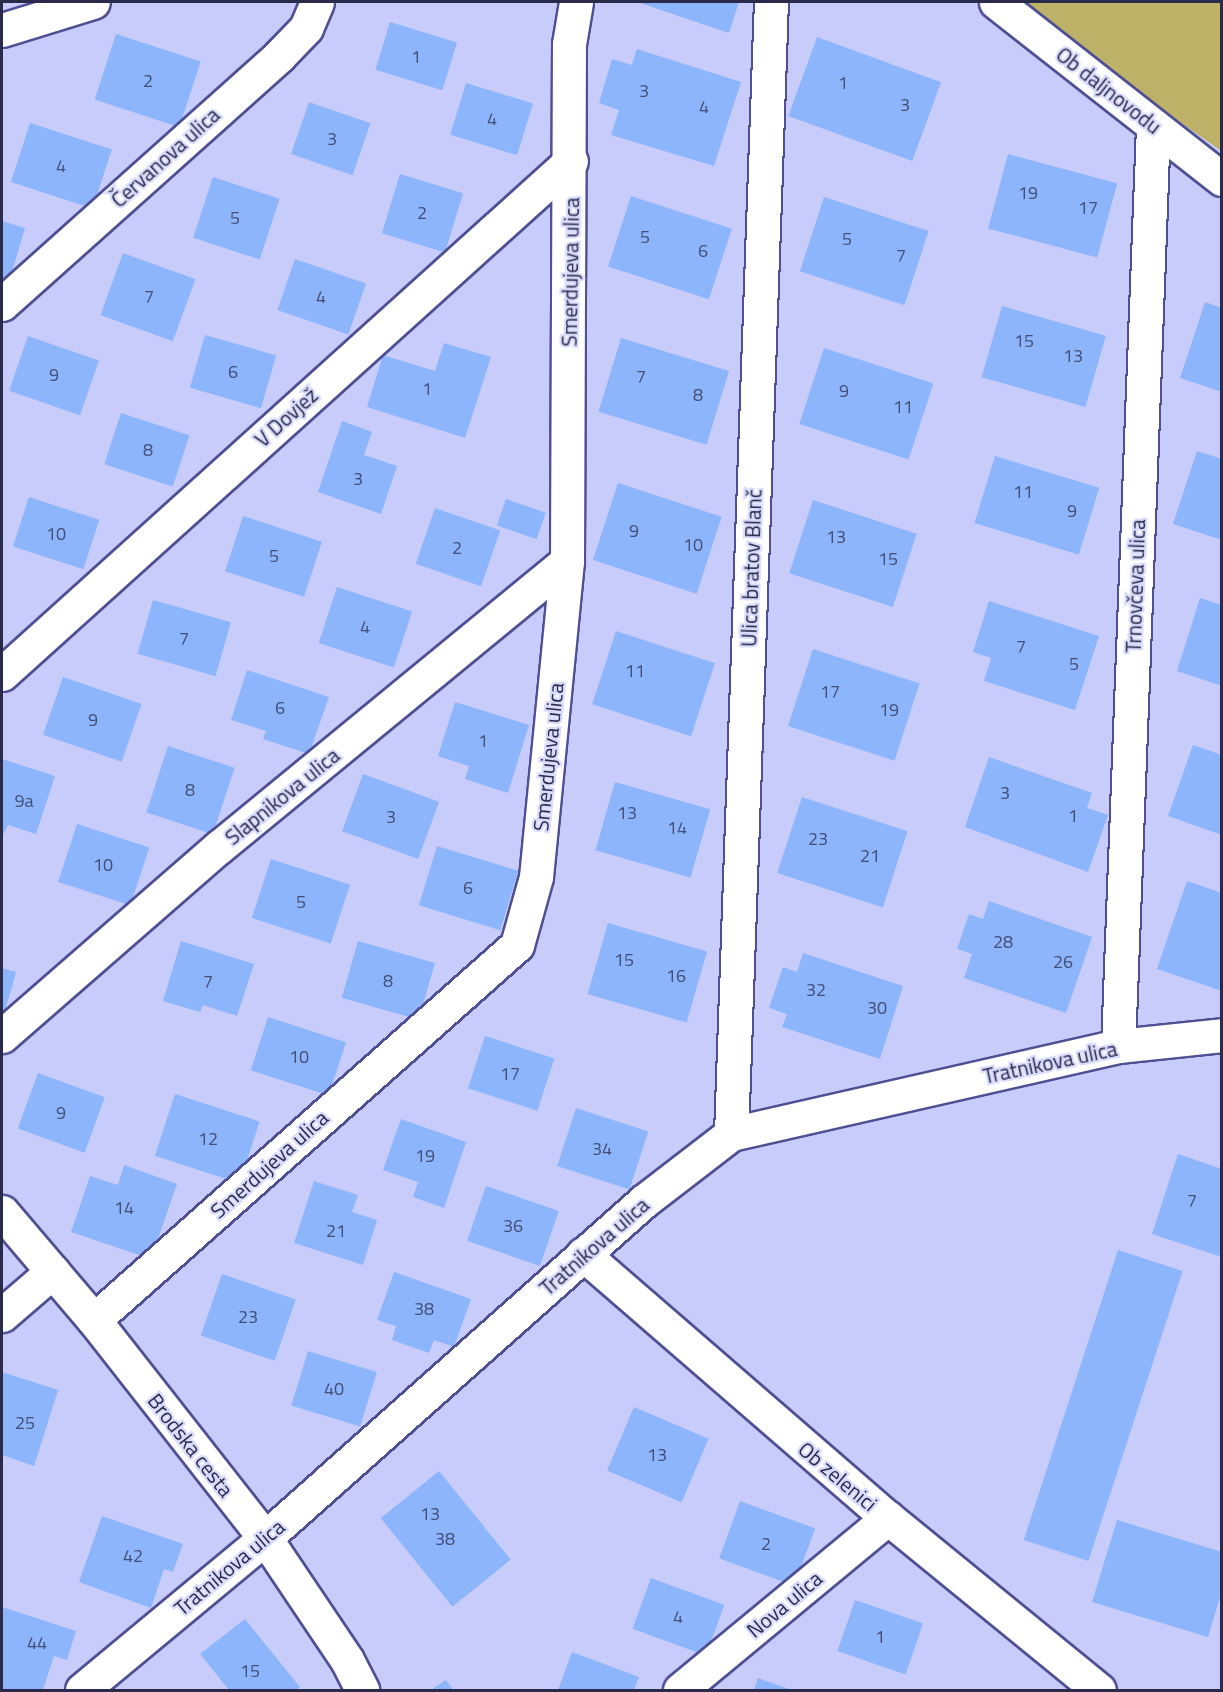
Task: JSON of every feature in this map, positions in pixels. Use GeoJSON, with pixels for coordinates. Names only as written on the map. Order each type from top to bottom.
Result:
{"type":"FeatureCollection","features":[{"type":"Feature","properties":{"kind":"street"},"geometry":{"type":"LineString","coordinates":[[2,30],[93,2]]}},
{"type":"Feature","properties":{"kind":"street","name":"Červanova ulica"},"geometry":{"type":"LineString","coordinates":[[2,304],[279,56],[306,28],[317,2]]}},
{"type":"Feature","properties":{"kind":"street","name":"Smerdujeva ulica"},"geometry":{"type":"LineString","coordinates":[[94,1320],[517,945],[536,877],[567,561],[571,161],[569,44],[576,2]]}},
{"type":"Feature","properties":{"kind":"street","name":"Ulica bratov Blanč"},"geometry":{"type":"LineString","coordinates":[[731,1134],[771,2]]}},
{"type":"Feature","properties":{"kind":"street","name":"Ob daljnovodu"},"geometry":{"type":"LineString","coordinates":[[996,2],[1221,178]]}},
{"type":"Feature","properties":{"kind":"street","name":"Trnovčeva ulica"},"geometry":{"type":"LineString","coordinates":[[1118,1046],[1153,126]]}},
{"type":"Feature","properties":{"kind":"street","name":"V Dovjež"},"geometry":{"type":"LineString","coordinates":[[2,674],[571,161]]}},
{"type":"Feature","properties":{"kind":"street","name":"Slapnikova ulica"},"geometry":{"type":"LineString","coordinates":[[2,1036],[219,848],[567,561]]}},
{"type":"Feature","properties":{"kind":"street","name":"Tratnikova ulica"},"geometry":{"type":"LineString","coordinates":[[82,1690],[265,1538],[583,1254],[731,1134],[1118,1046],[1221,1035]]}},
{"type":"Feature","properties":{"kind":"street","name":"Brodska cesta"},"geometry":{"type":"LineString","coordinates":[[2,1212],[94,1320],[265,1538],[347,1660],[362,1690]]}},
{"type":"Feature","properties":{"kind":"street","name":"Ob zelenici"},"geometry":{"type":"LineString","coordinates":[[583,1254],[888,1518],[1099,1690]]}},
{"type":"Feature","properties":{"kind":"street"},"geometry":{"type":"LineString","coordinates":[[2,1315],[53,1271]]}},
{"type":"Feature","properties":{"kind":"street","name":"Nova ulica"},"geometry":{"type":"LineString","coordinates":[[680,1690],[888,1518]]}},
{"type":"Feature","properties":{"kind":"shaded area"},"geometry":{"type":"Polygon","coordinates":[[[1025,2],[1220,2],[1220,150],[1147,99],[1025,2]]]}},
{"type":"Feature","properties":{"kind":"building"},"geometry":{"type":"Polygon","coordinates":[[[637,2],[739,2],[729,33],[637,2]]]}},
{"type":"Feature","properties":{"kind":"building"},"geometry":{"type":"Polygon","coordinates":[[[390,22],[457,42],[442,90],[375,70],[390,22]]]}},
{"type":"Feature","properties":{"kind":"building"},"geometry":{"type":"Polygon","coordinates":[[[116,34],[201,62],[179,127],[95,100],[116,34]]]}},
{"type":"Feature","properties":{"kind":"building"},"geometry":{"type":"Polygon","coordinates":[[[817,37],[941,82],[912,161],[788,116],[817,37]]]}},
{"type":"Feature","properties":{"kind":"building"},"geometry":{"type":"Polygon","coordinates":[[[637,49],[741,82],[714,166],[611,135],[619,110],[599,103],[612,59],[632,65],[637,49]]]}},
{"type":"Feature","properties":{"kind":"building"},"geometry":{"type":"Polygon","coordinates":[[[466,83],[533,103],[517,155],[450,135],[466,83]]]}},
{"type":"Feature","properties":{"kind":"building"},"geometry":{"type":"Polygon","coordinates":[[[309,102],[370,123],[353,175],[291,154],[309,102]]]}},
{"type":"Feature","properties":{"kind":"building"},"geometry":{"type":"Polygon","coordinates":[[[30,123],[112,150],[93,209],[11,182],[30,123]]]}},
{"type":"Feature","properties":{"kind":"building"},"geometry":{"type":"Polygon","coordinates":[[[1008,154],[1117,183],[1097,258],[988,228],[1008,154]]]}},
{"type":"Feature","properties":{"kind":"building"},"geometry":{"type":"Polygon","coordinates":[[[400,174],[463,193],[445,253],[382,233],[400,174]]]}},
{"type":"Feature","properties":{"kind":"building"},"geometry":{"type":"Polygon","coordinates":[[[213,177],[280,199],[260,259],[193,238],[213,177]]]}},
{"type":"Feature","properties":{"kind":"building"},"geometry":{"type":"Polygon","coordinates":[[[631,196],[732,229],[709,299],[608,266],[631,196]]]}},
{"type":"Feature","properties":{"kind":"building"},"geometry":{"type":"Polygon","coordinates":[[[824,197],[929,231],[905,305],[800,271],[824,197]]]}},
{"type":"Feature","properties":{"kind":"building"},"geometry":{"type":"Polygon","coordinates":[[[2,221],[25,228],[7,288],[2,286],[2,221]]]}},
{"type":"Feature","properties":{"kind":"building"},"geometry":{"type":"Polygon","coordinates":[[[123,253],[195,279],[173,341],[100,315],[123,253]]]}},
{"type":"Feature","properties":{"kind":"building"},"geometry":{"type":"Polygon","coordinates":[[[295,259],[366,283],[348,334],[277,310],[295,259]]]}},
{"type":"Feature","properties":{"kind":"building"},"geometry":{"type":"Polygon","coordinates":[[[1205,302],[1222,308],[1222,392],[1180,378],[1205,302]]]}},
{"type":"Feature","properties":{"kind":"building"},"geometry":{"type":"Polygon","coordinates":[[[1002,306],[1106,336],[1085,407],[982,377],[1002,306]]]}},
{"type":"Feature","properties":{"kind":"building"},"geometry":{"type":"Polygon","coordinates":[[[205,335],[276,355],[261,408],[190,388],[205,335]]]}},
{"type":"Feature","properties":{"kind":"building"},"geometry":{"type":"Polygon","coordinates":[[[28,336],[99,360],[80,415],[9,391],[28,336]]]}},
{"type":"Feature","properties":{"kind":"building"},"geometry":{"type":"Polygon","coordinates":[[[621,338],[729,371],[707,445],[598,412],[621,338]]]}},
{"type":"Feature","properties":{"kind":"building"},"geometry":{"type":"Polygon","coordinates":[[[444,343],[491,357],[465,438],[367,407],[383,355],[435,371],[444,343]]]}},
{"type":"Feature","properties":{"kind":"building"},"geometry":{"type":"Polygon","coordinates":[[[824,348],[933,384],[909,460],[799,424],[824,348]]]}},
{"type":"Feature","properties":{"kind":"building"},"geometry":{"type":"Polygon","coordinates":[[[121,413],[189,435],[173,487],[104,464],[121,413]]]}},
{"type":"Feature","properties":{"kind":"building"},"geometry":{"type":"Polygon","coordinates":[[[342,421],[372,432],[364,455],[397,466],[381,514],[318,492],[342,421]]]}},
{"type":"Feature","properties":{"kind":"building"},"geometry":{"type":"Polygon","coordinates":[[[1197,451],[1222,459],[1222,540],[1173,524],[1197,451]]]}},
{"type":"Feature","properties":{"kind":"building"},"geometry":{"type":"Polygon","coordinates":[[[995,456],[1099,488],[1079,555],[975,523],[995,456]]]}},
{"type":"Feature","properties":{"kind":"building"},"geometry":{"type":"Polygon","coordinates":[[[618,483],[722,517],[697,594],[593,560],[618,483]]]}},
{"type":"Feature","properties":{"kind":"building"},"geometry":{"type":"Polygon","coordinates":[[[29,497],[99,520],[83,569],[13,546],[29,497]]]}},
{"type":"Feature","properties":{"kind":"building"},"geometry":{"type":"Polygon","coordinates":[[[506,499],[546,513],[537,539],[497,525],[506,499]]]}},
{"type":"Feature","properties":{"kind":"building"},"geometry":{"type":"Polygon","coordinates":[[[813,500],[917,534],[893,607],[789,573],[813,500]]]}},
{"type":"Feature","properties":{"kind":"building"},"geometry":{"type":"Polygon","coordinates":[[[435,508],[500,530],[481,586],[416,564],[435,508]]]}},
{"type":"Feature","properties":{"kind":"building"},"geometry":{"type":"Polygon","coordinates":[[[243,516],[322,542],[304,597],[225,571],[243,516]]]}},
{"type":"Feature","properties":{"kind":"building"},"geometry":{"type":"Polygon","coordinates":[[[337,587],[412,611],[394,668],[319,643],[337,587]]]}},
{"type":"Feature","properties":{"kind":"building"},"geometry":{"type":"Polygon","coordinates":[[[1200,598],[1222,605],[1222,686],[1177,671],[1200,598]]]}},
{"type":"Feature","properties":{"kind":"building"},"geometry":{"type":"Polygon","coordinates":[[[153,600],[231,622],[215,676],[138,654],[153,600]]]}},
{"type":"Feature","properties":{"kind":"building"},"geometry":{"type":"Polygon","coordinates":[[[989,601],[1099,636],[1075,710],[984,681],[991,658],[973,652],[989,601]]]}},
{"type":"Feature","properties":{"kind":"building"},"geometry":{"type":"Polygon","coordinates":[[[616,631],[715,663],[691,736],[592,704],[616,631]]]}},
{"type":"Feature","properties":{"kind":"building"},"geometry":{"type":"Polygon","coordinates":[[[813,649],[920,684],[894,761],[788,726],[813,649]]]}},
{"type":"Feature","properties":{"kind":"building"},"geometry":{"type":"Polygon","coordinates":[[[247,670],[329,697],[309,754],[263,739],[266,731],[231,720],[247,670]]]}},
{"type":"Feature","properties":{"kind":"building"},"geometry":{"type":"Polygon","coordinates":[[[63,677],[141,704],[122,762],[43,735],[63,677]]]}},
{"type":"Feature","properties":{"kind":"building"},"geometry":{"type":"Polygon","coordinates":[[[455,702],[529,725],[508,793],[465,779],[469,766],[438,756],[455,702]]]}},
{"type":"Feature","properties":{"kind":"building"},"geometry":{"type":"Polygon","coordinates":[[[1193,745],[1222,755],[1222,835],[1168,816],[1193,745]]]}},
{"type":"Feature","properties":{"kind":"building"},"geometry":{"type":"Polygon","coordinates":[[[168,746],[235,768],[213,834],[146,813],[168,746]]]}},
{"type":"Feature","properties":{"kind":"building"},"geometry":{"type":"Polygon","coordinates":[[[989,757],[1092,793],[1087,808],[1108,815],[1088,872],[965,827],[989,757]]]}},
{"type":"Feature","properties":{"kind":"building"},"geometry":{"type":"Polygon","coordinates":[[[2,759],[55,776],[36,834],[8,825],[2,837],[2,759]]]}},
{"type":"Feature","properties":{"kind":"building"},"geometry":{"type":"Polygon","coordinates":[[[363,774],[439,802],[418,859],[342,831],[363,774]]]}},
{"type":"Feature","properties":{"kind":"building"},"geometry":{"type":"Polygon","coordinates":[[[615,782],[710,809],[691,878],[595,850],[615,782]]]}},
{"type":"Feature","properties":{"kind":"building"},"geometry":{"type":"Polygon","coordinates":[[[802,797],[908,831],[883,907],[777,873],[802,797]]]}},
{"type":"Feature","properties":{"kind":"building"},"geometry":{"type":"Polygon","coordinates":[[[77,824],[149,847],[130,905],[58,882],[77,824]]]}},
{"type":"Feature","properties":{"kind":"building"},"geometry":{"type":"Polygon","coordinates":[[[437,846],[518,871],[500,930],[419,905],[437,846]]]}},
{"type":"Feature","properties":{"kind":"building"},"geometry":{"type":"Polygon","coordinates":[[[271,859],[350,885],[331,944],[252,918],[271,859]]]}},
{"type":"Feature","properties":{"kind":"building"},"geometry":{"type":"Polygon","coordinates":[[[1187,881],[1222,893],[1222,991],[1157,969],[1187,881]]]}},
{"type":"Feature","properties":{"kind":"building"},"geometry":{"type":"Polygon","coordinates":[[[989,901],[1092,937],[1066,1013],[964,978],[972,954],[957,949],[969,914],[983,919],[989,901]]]}},
{"type":"Feature","properties":{"kind":"building"},"geometry":{"type":"Polygon","coordinates":[[[608,923],[707,951],[687,1023],[588,994],[608,923]]]}},
{"type":"Feature","properties":{"kind":"building"},"geometry":{"type":"Polygon","coordinates":[[[181,941],[254,964],[237,1016],[203,1005],[200,1012],[163,1001],[181,941]]]}},
{"type":"Feature","properties":{"kind":"building"},"geometry":{"type":"Polygon","coordinates":[[[358,941],[435,963],[419,1020],[342,998],[358,941]]]}},
{"type":"Feature","properties":{"kind":"building"},"geometry":{"type":"Polygon","coordinates":[[[803,953],[903,986],[880,1059],[782,1027],[787,1014],[769,1008],[783,967],[797,972],[803,953]]]}},
{"type":"Feature","properties":{"kind":"building"},"geometry":{"type":"Polygon","coordinates":[[[2,968],[16,972],[2,1022],[2,968]]]}},
{"type":"Feature","properties":{"kind":"building"},"geometry":{"type":"Polygon","coordinates":[[[268,1017],[346,1042],[329,1096],[251,1070],[268,1017]]]}},
{"type":"Feature","properties":{"kind":"building"},"geometry":{"type":"Polygon","coordinates":[[[485,1036],[554,1059],[537,1111],[468,1088],[485,1036]]]}},
{"type":"Feature","properties":{"kind":"building"},"geometry":{"type":"Polygon","coordinates":[[[38,1073],[105,1097],[85,1153],[18,1128],[38,1073]]]}},
{"type":"Feature","properties":{"kind":"building"},"geometry":{"type":"Polygon","coordinates":[[[175,1094],[260,1122],[240,1183],[155,1156],[175,1094]]]}},
{"type":"Feature","properties":{"kind":"building"},"geometry":{"type":"Polygon","coordinates":[[[576,1108],[648,1131],[629,1189],[557,1166],[576,1108]]]}},
{"type":"Feature","properties":{"kind":"building"},"geometry":{"type":"Polygon","coordinates":[[[401,1119],[466,1142],[444,1208],[413,1197],[418,1182],[383,1170],[401,1119]]]}},
{"type":"Feature","properties":{"kind":"building"},"geometry":{"type":"Polygon","coordinates":[[[1178,1154],[1222,1169],[1222,1257],[1152,1234],[1178,1154]]]}},
{"type":"Feature","properties":{"kind":"building"},"geometry":{"type":"Polygon","coordinates":[[[124,1165],[177,1184],[151,1259],[71,1232],[90,1176],[118,1185],[124,1165]]]}},
{"type":"Feature","properties":{"kind":"building"},"geometry":{"type":"Polygon","coordinates":[[[314,1181],[358,1195],[352,1212],[377,1220],[363,1265],[294,1243],[314,1181]]]}},
{"type":"Feature","properties":{"kind":"building"},"geometry":{"type":"Polygon","coordinates":[[[486,1186],[559,1211],[540,1266],[467,1241],[486,1186]]]}},
{"type":"Feature","properties":{"kind":"building"},"geometry":{"type":"Polygon","coordinates":[[[1118,1250],[1183,1271],[1088,1561],[1024,1540],[1118,1250]]]}},
{"type":"Feature","properties":{"kind":"building"},"geometry":{"type":"Polygon","coordinates":[[[394,1272],[471,1299],[454,1347],[434,1340],[429,1353],[392,1340],[396,1326],[377,1320],[394,1272]]]}},
{"type":"Feature","properties":{"kind":"building"},"geometry":{"type":"Polygon","coordinates":[[[222,1274],[296,1299],[275,1361],[201,1335],[222,1274]]]}},
{"type":"Feature","properties":{"kind":"building"},"geometry":{"type":"Polygon","coordinates":[[[308,1351],[377,1372],[360,1427],[291,1406],[308,1351]]]}},
{"type":"Feature","properties":{"kind":"building"},"geometry":{"type":"Polygon","coordinates":[[[2,1372],[58,1390],[34,1466],[2,1455],[2,1372]]]}},
{"type":"Feature","properties":{"kind":"building"},"geometry":{"type":"Polygon","coordinates":[[[634,1407],[709,1439],[682,1502],[607,1471],[634,1407]]]}},
{"type":"Feature","properties":{"kind":"building"},"geometry":{"type":"Polygon","coordinates":[[[439,1471],[511,1560],[452,1607],[381,1518],[439,1471]]]}},
{"type":"Feature","properties":{"kind":"building"},"geometry":{"type":"Polygon","coordinates":[[[740,1501],[815,1528],[794,1586],[719,1558],[740,1501]]]}},
{"type":"Feature","properties":{"kind":"building"},"geometry":{"type":"Polygon","coordinates":[[[102,1516],[183,1544],[173,1572],[164,1569],[151,1608],[79,1582],[102,1516]]]}},
{"type":"Feature","properties":{"kind":"building"},"geometry":{"type":"Polygon","coordinates":[[[1117,1520],[1222,1552],[1222,1591],[1208,1637],[1092,1602],[1117,1520]]]}},
{"type":"Feature","properties":{"kind":"building"},"geometry":{"type":"Polygon","coordinates":[[[651,1578],[724,1605],[706,1655],[633,1629],[651,1578]]]}},
{"type":"Feature","properties":{"kind":"building"},"geometry":{"type":"Polygon","coordinates":[[[855,1600],[923,1623],[905,1674],[837,1651],[855,1600]]]}},
{"type":"Feature","properties":{"kind":"building"},"geometry":{"type":"Polygon","coordinates":[[[2,1607],[76,1631],[67,1660],[54,1656],[43,1690],[2,1690],[2,1607]]]}},
{"type":"Feature","properties":{"kind":"building"},"geometry":{"type":"Polygon","coordinates":[[[245,1619],[300,1687],[296,1690],[229,1690],[200,1654],[245,1619]]]}},
{"type":"Feature","properties":{"kind":"building"},"geometry":{"type":"Polygon","coordinates":[[[572,1652],[639,1677],[634,1690],[558,1690],[572,1652]]]}},
{"type":"Feature","properties":{"kind":"building"},"geometry":{"type":"Polygon","coordinates":[[[758,1678],[792,1690],[754,1690],[758,1678]]]}},
{"type":"Feature","properties":{"kind":"building"},"geometry":{"type":"Polygon","coordinates":[[[446,1680],[453,1690],[431,1690],[446,1680]]]}}]}
